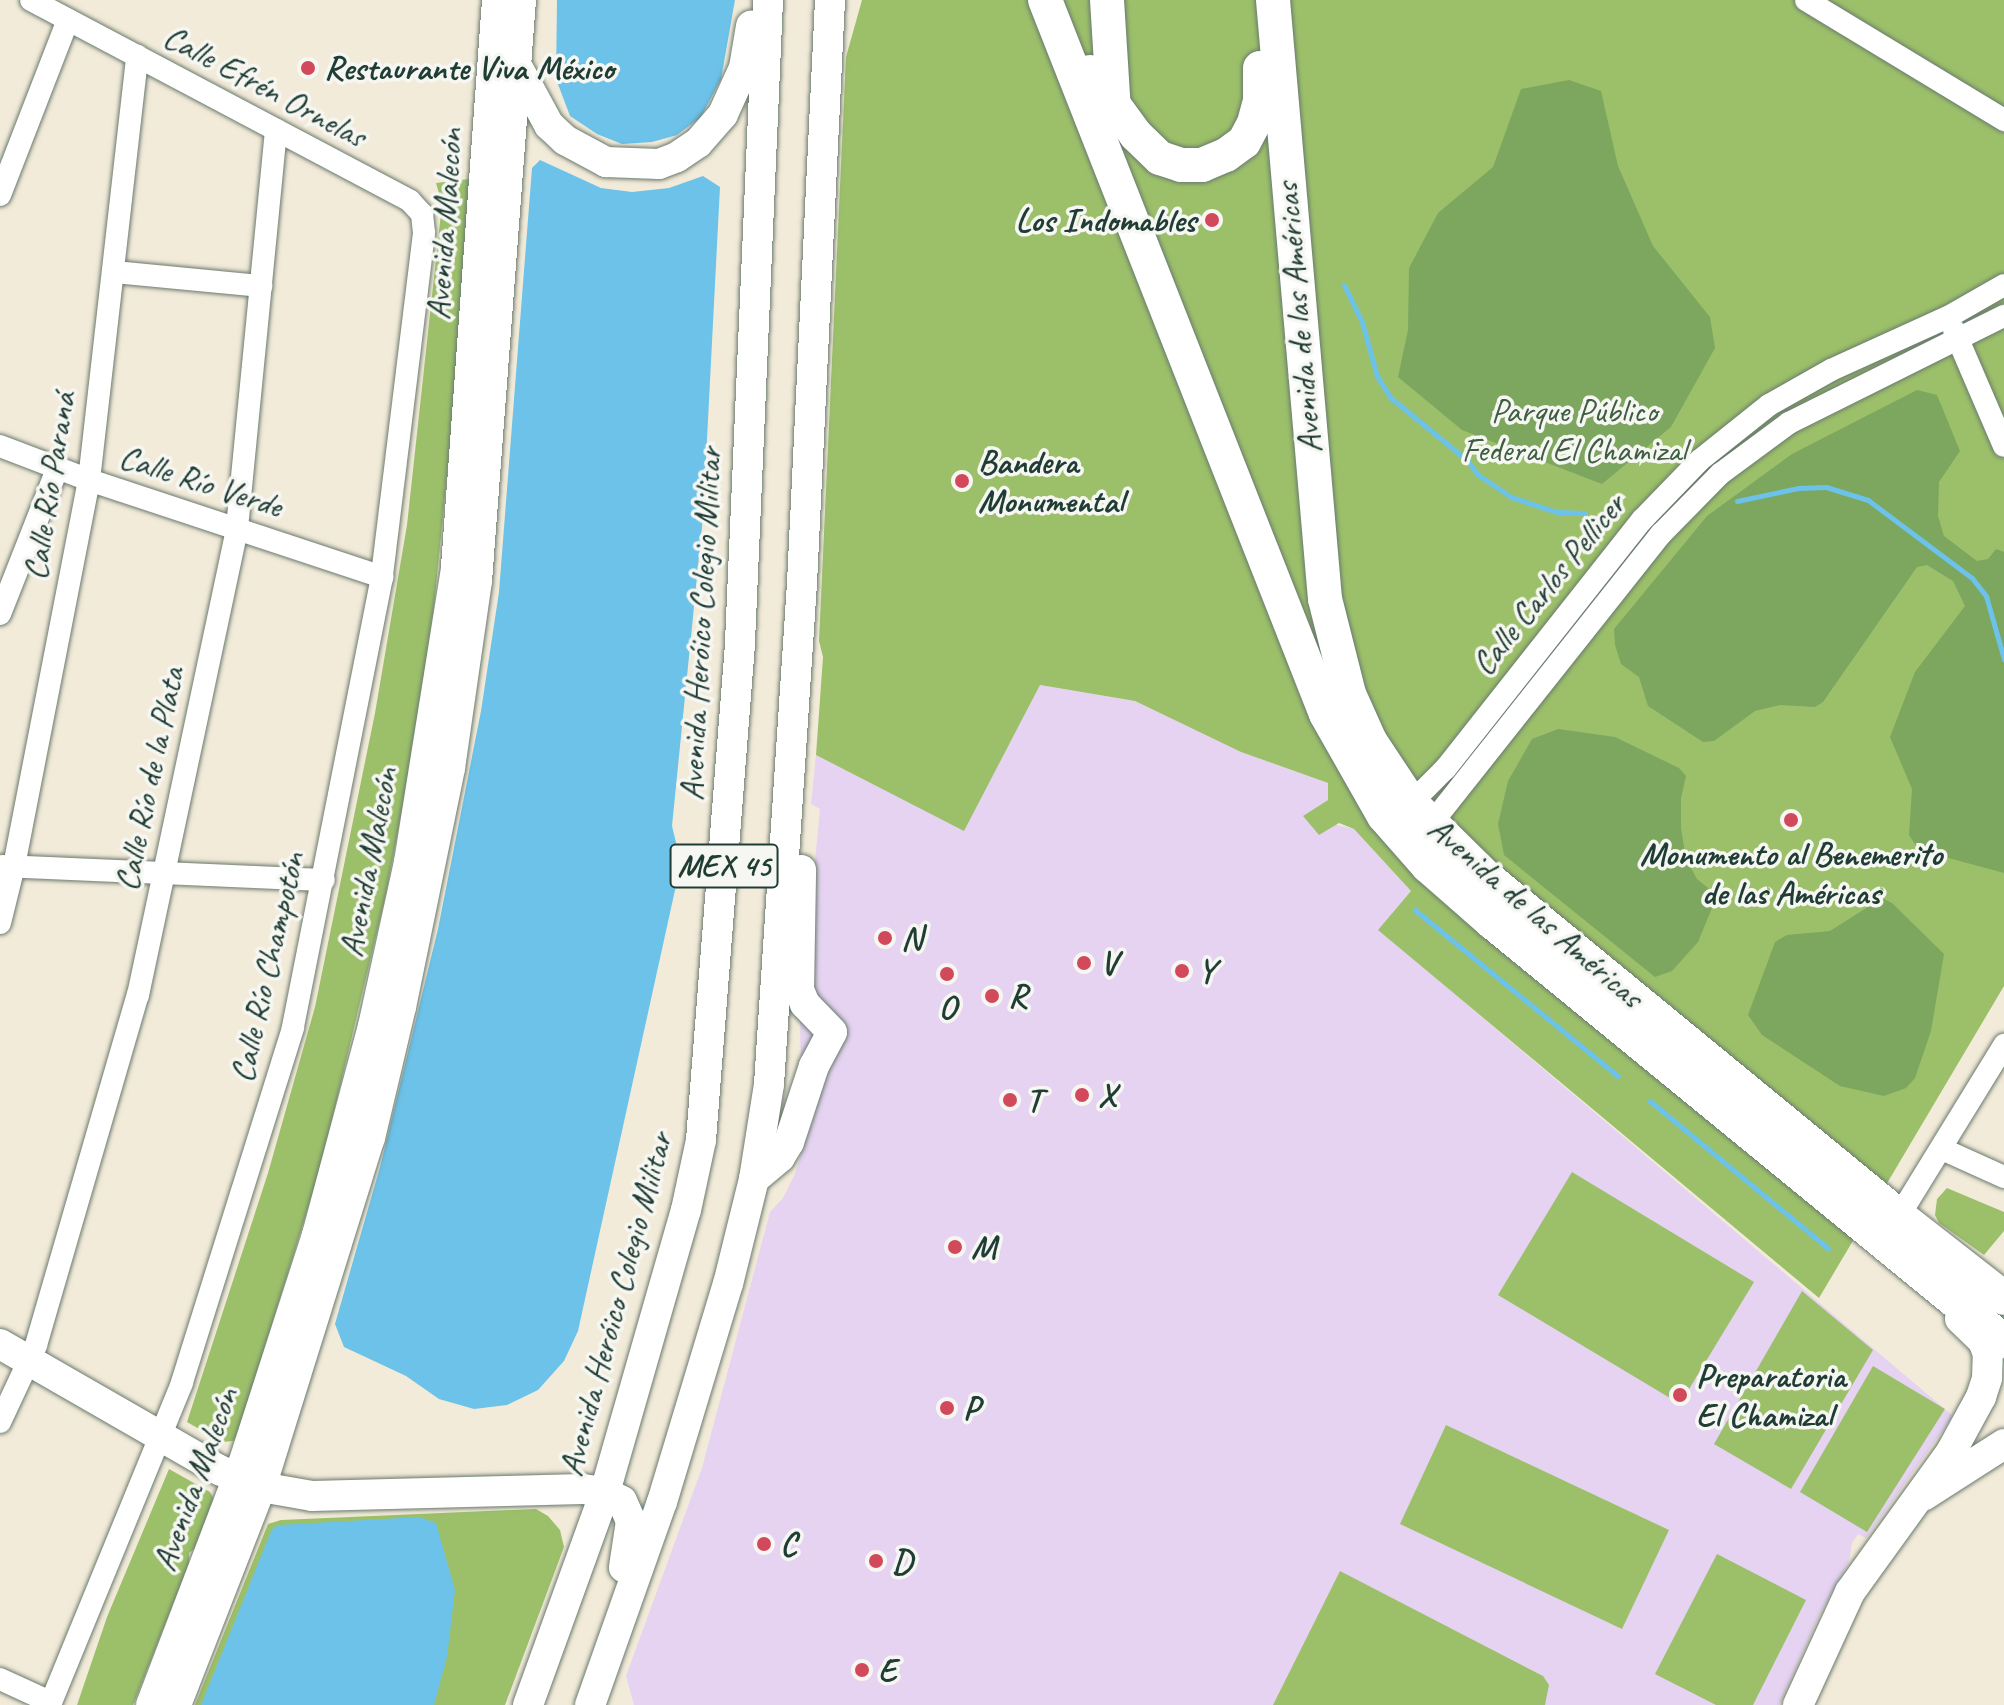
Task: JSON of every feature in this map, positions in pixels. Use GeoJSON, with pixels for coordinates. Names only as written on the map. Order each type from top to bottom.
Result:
{"type":"FeatureCollection","features":[{"type":"Feature","properties":{"kind":"highway"},"geometry":{"type":"LineString","coordinates":[[1107,0],[1115,107],[1109,156]]}},
{"type":"Feature","properties":{"kind":"highway","name":"Avenida de las Américas"},"geometry":{"type":"LineString","coordinates":[[1273,0],[1325,599],[1349,694],[1370,741],[1421,814],[1485,876],[1890,1229]]}},
{"type":"Feature","properties":{"kind":"highway"},"geometry":{"type":"LineString","coordinates":[[1050,12],[1136,135],[1160,158],[1181,165],[1202,165],[1226,155],[1244,142],[1254,123],[1260,101],[1260,68],[1274,35]]}},
{"type":"Feature","properties":{"kind":"highway","name":"Avenida de las Américas"},"geometry":{"type":"LineString","coordinates":[[1050,12],[1326,714],[1384,816],[1428,866],[1492,922],[1740,1124],[1890,1229],[2004,1298]]}},
{"type":"Feature","properties":{"kind":"highway"},"geometry":{"type":"LineString","coordinates":[[1890,1229],[2004,1341]]}},
{"type":"Feature","properties":{"kind":"main road","name":"Avenida Malecón"},"geometry":{"type":"LineString","coordinates":[[151,1705],[249,1482],[341,1156],[373,1026],[423,784],[456,567],[497,0]]}},
{"type":"Feature","properties":{"kind":"main road","name":"Avenida Malecón"},"geometry":{"type":"LineString","coordinates":[[176,1705],[249,1482],[370,1138],[401,1007],[450,768],[477,581],[521,0]]}},
{"type":"Feature","properties":{"kind":"main road"},"geometry":{"type":"LineString","coordinates":[[517,67],[549,125],[565,140],[606,162],[659,164],[698,143],[723,114],[744,68],[755,0]]}},
{"type":"Feature","properties":{"kind":"main road","name":"Avenida Heróico Colegio Militar"},"geometry":{"type":"LineString","coordinates":[[528,1705],[605,1492],[683,1224],[701,1140],[740,642],[768,0]]}},
{"type":"Feature","properties":{"kind":"main road","name":"MEX 45"},"geometry":{"type":"LineString","coordinates":[[590,1705],[697,1391],[754,1179],[769,1084],[802,583],[830,0]]}},
{"type":"Feature","properties":{"kind":"main road"},"geometry":{"type":"LineString","coordinates":[[754,1179],[780,1157],[789,1142],[814,1066],[832,1032],[801,998],[802,879],[797,858],[784,842]]}},
{"type":"Feature","properties":{"kind":"main road"},"geometry":{"type":"LineString","coordinates":[[1798,1705],[1850,1592],[1967,1425],[1981,1397],[1989,1364],[1983,1341],[1892,1262],[1890,1229]]}},
{"type":"Feature","properties":{"kind":"main road"},"geometry":{"type":"LineString","coordinates":[[0,1344],[160,1437],[249,1482],[312,1496],[583,1489],[605,1492],[622,1501],[631,1521],[623,1571],[626,1605]]}},
{"type":"Feature","properties":{"kind":"main road"},"geometry":{"type":"LineString","coordinates":[[1914,1501],[1952,1481],[2004,1444]]}},
{"type":"Feature","properties":{"kind":"street","name":"Calle Efrén Ornelas"},"geometry":{"type":"LineString","coordinates":[[31,0],[410,201],[422,214]]}},
{"type":"Feature","properties":{"kind":"street"},"geometry":{"type":"LineString","coordinates":[[1806,0],[2004,120]]}},
{"type":"Feature","properties":{"kind":"street"},"geometry":{"type":"LineString","coordinates":[[0,195],[68,20]]}},
{"type":"Feature","properties":{"kind":"street","name":"Calle Río Paraná"},"geometry":{"type":"LineString","coordinates":[[0,923],[7,866],[89,480],[115,272],[137,56]]}},
{"type":"Feature","properties":{"kind":"street","name":"Calle Río de la Plata"},"geometry":{"type":"LineString","coordinates":[[0,1422],[29,1361],[138,995],[237,528],[276,130]]}},
{"type":"Feature","properties":{"kind":"street","name":"Calle Río Champotón"},"geometry":{"type":"LineString","coordinates":[[50,1704],[182,1383],[293,1028],[382,577],[424,233],[422,214]]}},
{"type":"Feature","properties":{"kind":"street"},"geometry":{"type":"LineString","coordinates":[[115,272],[261,286]]}},
{"type":"Feature","properties":{"kind":"street","name":"Calle Carlos Pellicer"},"geometry":{"type":"LineString","coordinates":[[1421,814],[1446,768],[1642,520],[1700,460],[1769,405],[1831,370],[1948,317],[2004,285]]}},
{"type":"Feature","properties":{"kind":"street","name":"Calle Carlos Pellicer"},"geometry":{"type":"LineString","coordinates":[[1421,814],[1661,534],[1720,474],[1789,423],[1958,342],[2004,316]]}},
{"type":"Feature","properties":{"kind":"street"},"geometry":{"type":"LineString","coordinates":[[1948,317],[2004,446]]}},
{"type":"Feature","properties":{"kind":"street","name":"Calle Río Verde"},"geometry":{"type":"LineString","coordinates":[[0,446],[89,480],[382,577]]}},
{"type":"Feature","properties":{"kind":"street"},"geometry":{"type":"LineString","coordinates":[[0,614],[57,469]]}},
{"type":"Feature","properties":{"kind":"street"},"geometry":{"type":"LineString","coordinates":[[7,866],[324,880]]}},
{"type":"Feature","properties":{"kind":"street"},"geometry":{"type":"LineString","coordinates":[[1890,1229],[2004,1045]]}},
{"type":"Feature","properties":{"kind":"street"},"geometry":{"type":"LineString","coordinates":[[1942,1149],[2004,1177]]}},
{"type":"Feature","properties":{"kind":"street"},"geometry":{"type":"LineString","coordinates":[[0,1679],[50,1704]]}},
{"type":"Feature","properties":{"kind":"shaded area"},"geometry":{"type":"Polygon","coordinates":[[[1039,685],[1135,701],[1241,752],[1328,783],[1328,800],[1303,817],[1354,829],[1411,891],[1379,930],[1953,1416],[1866,1538],[1858,1534],[1852,1543],[1849,1561],[1820,1614],[1779,1705],[634,1705],[626,1676],[702,1468],[770,1212],[783,1198],[795,1174],[821,1087],[801,1078],[800,1016],[820,809],[811,804],[816,755],[964,830],[1039,685]]]}},
{"type":"Feature","properties":{"kind":"green space","name":"Parque Público Federal El Chamizal"},"geometry":{"type":"Polygon","coordinates":[[[862,0],[2004,0],[2004,986],[1819,1298],[1378,930],[1411,891],[1354,829],[1339,823],[1319,835],[1303,816],[1328,800],[1328,783],[1241,752],[1135,701],[1040,685],[964,831],[816,755],[823,657],[819,641],[846,57],[862,0]]]}},
{"type":"Feature","properties":{"kind":"green space"},"geometry":{"type":"Polygon","coordinates":[[[1569,80],[1601,91],[1618,166],[1653,246],[1710,317],[1715,348],[1671,427],[1602,484],[1462,430],[1398,377],[1408,330],[1409,268],[1438,213],[1493,167],[1521,89],[1569,80]]]}},
{"type":"Feature","properties":{"kind":"green space"},"geometry":{"type":"Polygon","coordinates":[[[469,179],[453,415],[434,606],[414,749],[385,898],[321,1166],[238,1434],[233,1441],[222,1442],[187,1422],[268,1173],[315,1007],[375,713],[407,525],[442,204],[436,183],[469,179]]]}},
{"type":"Feature","properties":{"kind":"green space"},"geometry":{"type":"Polygon","coordinates":[[[1917,390],[1937,395],[1960,451],[1939,482],[1938,516],[1944,536],[1977,561],[1988,559],[1996,549],[2004,552],[2004,873],[1919,850],[1909,835],[1912,789],[1890,737],[1915,672],[1965,606],[1953,581],[1927,565],[1917,567],[1823,702],[1815,707],[1780,705],[1755,711],[1714,741],[1703,742],[1648,706],[1639,677],[1621,664],[1615,645],[1614,629],[1707,516],[1792,454],[1917,390]]]}},
{"type":"Feature","properties":{"kind":"green space"},"geometry":{"type":"Polygon","coordinates":[[[1558,729],[1615,737],[1679,768],[1686,776],[1681,798],[1681,828],[1686,859],[1697,879],[1713,892],[1714,903],[1698,942],[1672,971],[1655,977],[1504,855],[1498,824],[1508,781],[1532,739],[1558,729]]]}},
{"type":"Feature","properties":{"kind":"green space"},"geometry":{"type":"Polygon","coordinates":[[[1882,898],[1892,903],[1944,954],[1931,1031],[1915,1078],[1906,1088],[1884,1096],[1840,1086],[1762,1035],[1748,1015],[1775,942],[1787,935],[1830,931],[1882,898]]]}},
{"type":"Feature","properties":{"kind":"green space"},"geometry":{"type":"Polygon","coordinates":[[[1572,1172],[1754,1282],[1680,1404],[1498,1295],[1572,1172]]]}},
{"type":"Feature","properties":{"kind":"green space"},"geometry":{"type":"Polygon","coordinates":[[[1947,1188],[2004,1212],[2004,1231],[1984,1255],[1939,1223],[1935,1215],[1937,1199],[1947,1188]]]}},
{"type":"Feature","properties":{"kind":"green space"},"geometry":{"type":"Polygon","coordinates":[[[1802,1291],[1873,1350],[1791,1489],[1714,1444],[1802,1291]]]}},
{"type":"Feature","properties":{"kind":"green space"},"geometry":{"type":"Polygon","coordinates":[[[1873,1366],[1945,1409],[1867,1532],[1800,1492],[1873,1366]]]}},
{"type":"Feature","properties":{"kind":"green space"},"geometry":{"type":"Polygon","coordinates":[[[1446,1425],[1669,1530],[1622,1629],[1400,1524],[1446,1425]]]}},
{"type":"Feature","properties":{"kind":"green space"},"geometry":{"type":"Polygon","coordinates":[[[169,1469],[210,1492],[214,1499],[199,1545],[189,1553],[189,1564],[133,1705],[77,1705],[107,1617],[169,1469]]]}},
{"type":"Feature","properties":{"kind":"green space"},"geometry":{"type":"Polygon","coordinates":[[[536,1509],[548,1516],[560,1530],[564,1547],[505,1705],[195,1705],[268,1524],[281,1520],[536,1509]]]}},
{"type":"Feature","properties":{"kind":"green space"},"geometry":{"type":"Polygon","coordinates":[[[1717,1554],[1806,1600],[1753,1705],[1716,1705],[1655,1674],[1717,1554]]]}},
{"type":"Feature","properties":{"kind":"green space"},"geometry":{"type":"Polygon","coordinates":[[[1340,1571],[1543,1676],[1549,1685],[1545,1705],[1273,1705],[1340,1571]]]}},
{"type":"Feature","properties":{"kind":"water"},"geometry":{"type":"Polygon","coordinates":[[[557,0],[735,0],[721,79],[701,117],[677,135],[652,142],[622,144],[597,134],[570,116],[556,79],[557,0]]]}},
{"type":"Feature","properties":{"kind":"water"},"geometry":{"type":"Polygon","coordinates":[[[540,160],[601,188],[632,192],[669,188],[703,176],[720,187],[703,517],[672,826],[679,855],[677,881],[578,1331],[564,1361],[538,1390],[507,1405],[474,1409],[439,1399],[406,1376],[344,1347],[335,1324],[380,1167],[438,929],[481,711],[499,592],[532,168],[540,160]]]}},
{"type":"Feature","properties":{"kind":"water"},"geometry":{"type":"Polygon","coordinates":[[[419,1517],[436,1523],[455,1590],[447,1657],[434,1705],[201,1705],[272,1529],[279,1525],[419,1517]]]}},
{"type":"Feature","properties":{"kind":"waterway"},"geometry":{"type":"LineString","coordinates":[[1344,285],[1362,322],[1377,376],[1391,398],[1468,461],[1477,474],[1511,497],[1557,512],[1585,513]]}},
{"type":"Feature","properties":{"kind":"waterway"},"geometry":{"type":"LineString","coordinates":[[1737,501],[1798,488],[1826,487],[1868,500],[1972,578],[1986,596],[2004,659]]}},
{"type":"Feature","properties":{"kind":"waterway"},"geometry":{"type":"LineString","coordinates":[[1415,910],[1618,1076]]}},
{"type":"Feature","properties":{"kind":"waterway"},"geometry":{"type":"LineString","coordinates":[[1650,1101],[1828,1248]]}},
{"type":"Feature","properties":{"kind":"place","name":"Restaurante Viva México"},"geometry":{"type":"Point","coordinates":[308,68]}},
{"type":"Feature","properties":{"kind":"place","name":"Los Indomables"},"geometry":{"type":"Point","coordinates":[1212,220]}},
{"type":"Feature","properties":{"kind":"place","name":"Bandera Monumental"},"geometry":{"type":"Point","coordinates":[962,481]}},
{"type":"Feature","properties":{"kind":"place","name":"Monumento al Benemerito de las Américas"},"geometry":{"type":"Point","coordinates":[1791,820]}},
{"type":"Feature","properties":{"kind":"place","name":"N"},"geometry":{"type":"Point","coordinates":[885,938]}},
{"type":"Feature","properties":{"kind":"place","name":"V"},"geometry":{"type":"Point","coordinates":[1084,963]}},
{"type":"Feature","properties":{"kind":"place","name":"Y"},"geometry":{"type":"Point","coordinates":[1182,971]}},
{"type":"Feature","properties":{"kind":"place","name":"O"},"geometry":{"type":"Point","coordinates":[947,974]}},
{"type":"Feature","properties":{"kind":"place","name":"R"},"geometry":{"type":"Point","coordinates":[992,996]}},
{"type":"Feature","properties":{"kind":"place","name":"X"},"geometry":{"type":"Point","coordinates":[1082,1095]}},
{"type":"Feature","properties":{"kind":"place","name":"T"},"geometry":{"type":"Point","coordinates":[1010,1100]}},
{"type":"Feature","properties":{"kind":"place","name":"M"},"geometry":{"type":"Point","coordinates":[955,1247]}},
{"type":"Feature","properties":{"kind":"place","name":"Preparatoria El Chamizal"},"geometry":{"type":"Point","coordinates":[1680,1395]}},
{"type":"Feature","properties":{"kind":"place","name":"P"},"geometry":{"type":"Point","coordinates":[947,1408]}},
{"type":"Feature","properties":{"kind":"place","name":"C"},"geometry":{"type":"Point","coordinates":[764,1544]}},
{"type":"Feature","properties":{"kind":"place","name":"D"},"geometry":{"type":"Point","coordinates":[876,1561]}},
{"type":"Feature","properties":{"kind":"place","name":"E"},"geometry":{"type":"Point","coordinates":[862,1670]}}]}
